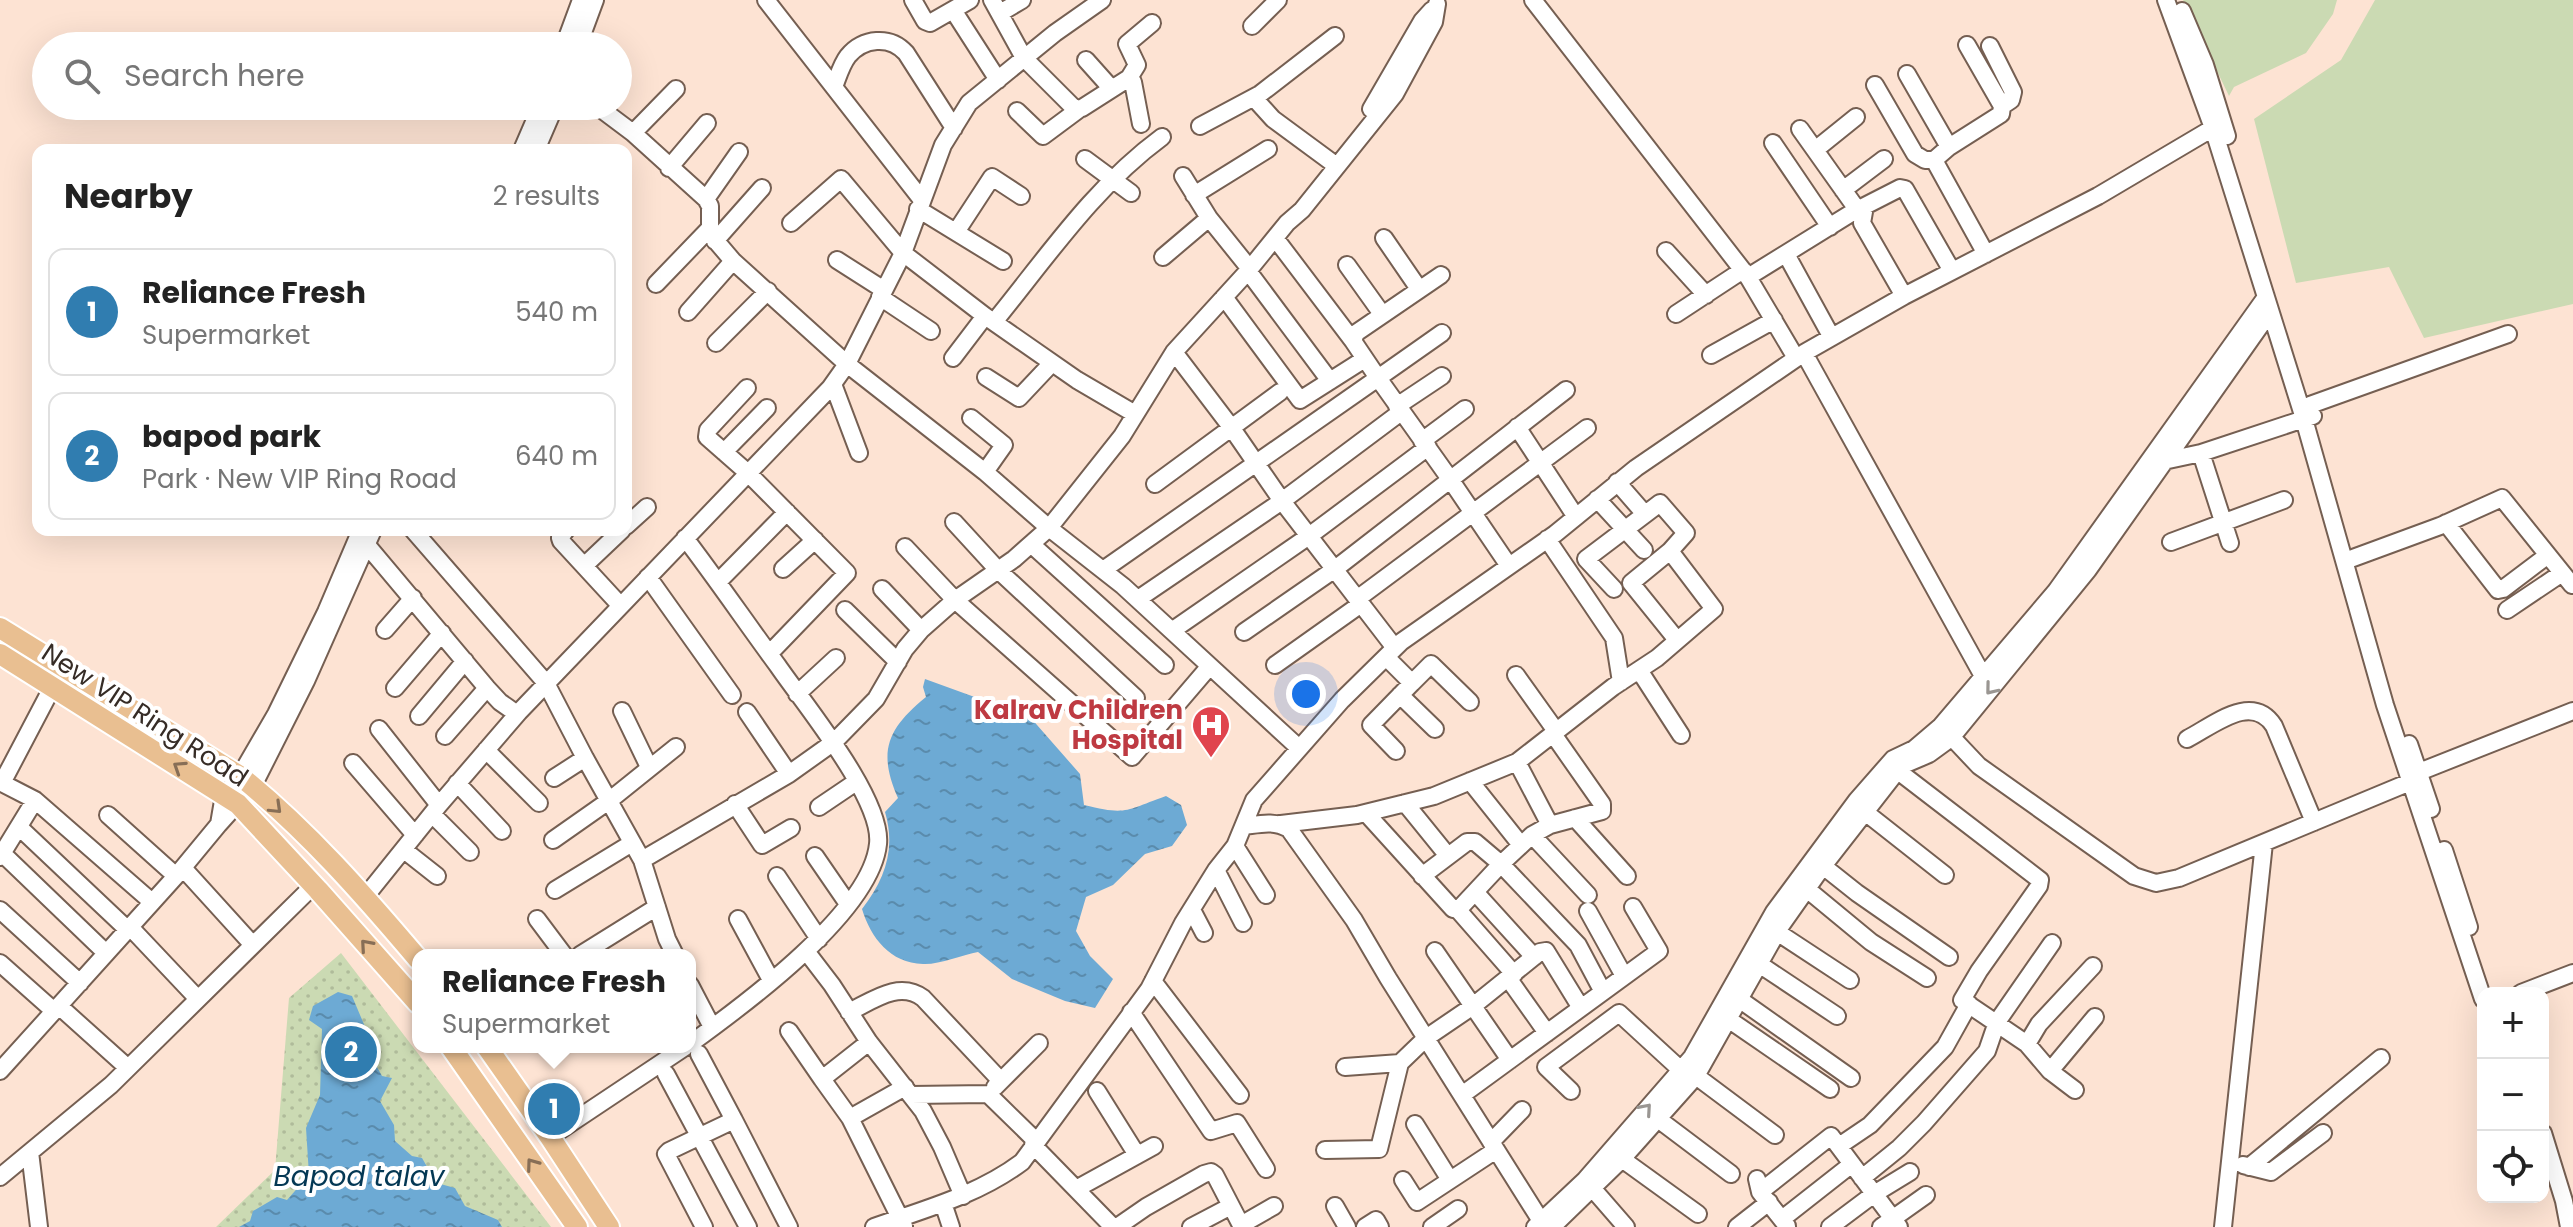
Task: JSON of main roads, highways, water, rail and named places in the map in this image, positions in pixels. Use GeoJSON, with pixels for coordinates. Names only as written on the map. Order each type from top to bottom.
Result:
{"type":"FeatureCollection","features":[{"type":"Feature","properties":{"kind":"main road","name":"New VIP Ring Road"},"geometry":{"type":"LineString","coordinates":[[0,628],[247,781],[348,877],[412,952]]}},
{"type":"Feature","properties":{"kind":"main road","name":"New VIP Ring Road"},"geometry":{"type":"LineString","coordinates":[[0,654],[231,800],[314,885],[412,996]]}},
{"type":"Feature","properties":{"kind":"main road"},"geometry":{"type":"LineString","coordinates":[[455,1053],[577,1227]]}},
{"type":"Feature","properties":{"kind":"main road"},"geometry":{"type":"LineString","coordinates":[[491,1053],[609,1227]]}},
{"type":"Feature","properties":{"kind":"water"},"geometry":{"type":"Polygon","coordinates":[[[925,679],[1030,717],[1080,774],[1084,805],[1119,811],[1166,796],[1181,805],[1187,825],[1172,846],[1145,854],[1113,885],[1086,897],[1076,931],[1090,956],[1113,979],[1095,1008],[1065,1001],[1012,979],[978,952],[929,964],[911,963],[892,954],[871,930],[862,909],[877,886],[886,863],[889,839],[885,812],[898,798],[888,767],[890,742],[903,719],[926,697],[923,687],[925,679]]]}},
{"type":"Feature","properties":{"kind":"water","name":"Bapod talav"},"geometry":{"type":"Polygon","coordinates":[[[338,992],[352,996],[374,1048],[372,1058],[382,1076],[392,1078],[380,1101],[394,1125],[395,1141],[412,1156],[422,1158],[429,1170],[426,1180],[455,1188],[465,1206],[498,1220],[502,1227],[239,1227],[250,1221],[253,1211],[277,1197],[287,1200],[309,1175],[306,1128],[320,1095],[322,1029],[309,1020],[313,1006],[338,992]]]}},
{"type":"Feature","properties":{"kind":"place","name":"Kalrav Children Hospital"},"geometry":{"type":"Point","coordinates":[1211,759]}},
{"type":"Feature","properties":{"kind":"place","name":"bapod park"},"geometry":{"type":"Point","coordinates":[351,1052]}},
{"type":"Feature","properties":{"kind":"place","name":"Reliance Fresh"},"geometry":{"type":"Point","coordinates":[554,1109]}}]}
